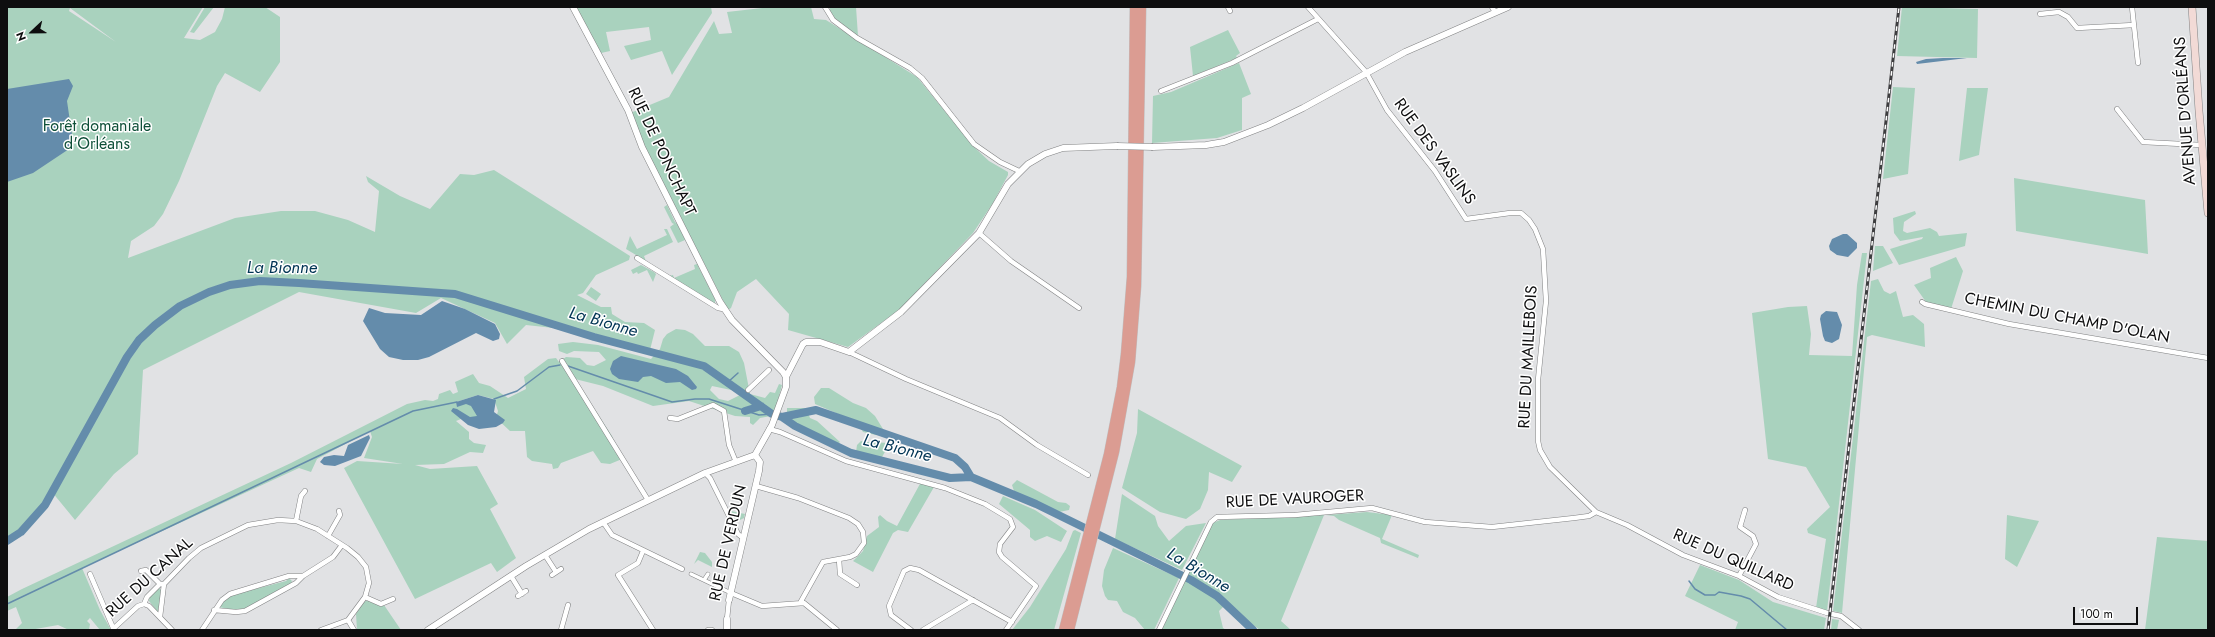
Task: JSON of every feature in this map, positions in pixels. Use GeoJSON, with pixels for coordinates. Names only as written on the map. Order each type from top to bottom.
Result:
{"type":"FeatureCollection","features":[{"type":"Feature","properties":{"kind":"highway"},"geometry":{"type":"LineString","coordinates":[[1092,527],[1121,387],[1127,332],[1131,277],[1134,7]]}},
{"type":"Feature","properties":{"kind":"highway"},"geometry":{"type":"LineString","coordinates":[[1067,628],[1089,538],[1122,419],[1134,333],[1138,279],[1142,7]]}},
{"type":"Feature","properties":{"kind":"main road","name":"AVENUE D'ORLÉANS"},"geometry":{"type":"LineString","coordinates":[[2192,7],[2201,145],[2208,213]]}},
{"type":"Feature","properties":{"kind":"street","name":"RUE DE PONCHAPT"},"geometry":{"type":"LineString","coordinates":[[574,7],[628,110],[642,147],[723,308],[732,320],[776,363],[786,377]]}},
{"type":"Feature","properties":{"kind":"street"},"geometry":{"type":"LineString","coordinates":[[825,7],[833,20],[845,29],[910,68],[922,78],[974,144],[1000,162],[1019,171]]}},
{"type":"Feature","properties":{"kind":"street"},"geometry":{"type":"LineString","coordinates":[[1308,7],[1366,72]]}},
{"type":"Feature","properties":{"kind":"street"},"geometry":{"type":"LineString","coordinates":[[849,352],[901,312],[979,232],[1008,184],[1019,171],[1045,154],[1063,148],[1206,145],[1224,142],[1303,108],[1366,72],[1405,52],[1494,10],[1508,7]]}},
{"type":"Feature","properties":{"kind":"street"},"geometry":{"type":"LineString","coordinates":[[2132,7],[2138,63]]}},
{"type":"Feature","properties":{"kind":"street"},"geometry":{"type":"LineString","coordinates":[[2040,14],[2059,12],[2068,17],[2077,28],[2134,25]]}},
{"type":"Feature","properties":{"kind":"street"},"geometry":{"type":"LineString","coordinates":[[1160,91],[1232,63],[1318,19]]}},
{"type":"Feature","properties":{"kind":"street","name":"RUE DES VASLINS"},"geometry":{"type":"LineString","coordinates":[[1366,72],[1387,110],[1435,171],[1466,219],[1510,212],[1521,213]]}},
{"type":"Feature","properties":{"kind":"street"},"geometry":{"type":"LineString","coordinates":[[2117,109],[2143,142],[2201,145]]}},
{"type":"Feature","properties":{"kind":"street","name":"RUE DU MAILLEBOIS"},"geometry":{"type":"LineString","coordinates":[[1521,213],[1529,220],[1535,229],[1543,249],[1546,265],[1546,301],[1538,380],[1540,450],[1550,467],[1596,512]]}},
{"type":"Feature","properties":{"kind":"street"},"geometry":{"type":"LineString","coordinates":[[979,232],[1011,261],[1079,308]]}},
{"type":"Feature","properties":{"kind":"street","name":"RUE DE PONCHAPT"},"geometry":{"type":"LineString","coordinates":[[637,258],[718,308],[723,308]]}},
{"type":"Feature","properties":{"kind":"street","name":"CHEMIN DU CHAMP D'OLAN"},"geometry":{"type":"LineString","coordinates":[[1922,302],[1925,304],[2009,324],[2208,358]]}},
{"type":"Feature","properties":{"kind":"street"},"geometry":{"type":"LineString","coordinates":[[428,630],[545,555],[603,522],[706,473],[756,454],[774,419],[786,387],[786,377],[803,344],[806,342],[820,342],[849,352],[906,379],[1000,418],[1037,445],[1088,475]]}},
{"type":"Feature","properties":{"kind":"street"},"geometry":{"type":"LineString","coordinates":[[562,361],[648,500]]}},
{"type":"Feature","properties":{"kind":"street"},"geometry":{"type":"LineString","coordinates":[[748,390],[776,363]]}},
{"type":"Feature","properties":{"kind":"street"},"geometry":{"type":"LineString","coordinates":[[670,418],[678,419],[713,405],[724,411],[729,445],[736,462]]}},
{"type":"Feature","properties":{"kind":"street"},"geometry":{"type":"LineString","coordinates":[[769,429],[780,431],[836,457],[945,488],[984,503],[1010,519],[1013,527],[1000,544],[999,552],[1002,557],[1036,586],[1006,630]]}},
{"type":"Feature","properties":{"kind":"street","name":"RUE DE VERDUN"},"geometry":{"type":"LineString","coordinates":[[727,630],[729,600],[756,486],[760,462],[756,454]]}},
{"type":"Feature","properties":{"kind":"street"},"geometry":{"type":"LineString","coordinates":[[706,473],[710,478],[738,534],[743,538]]}},
{"type":"Feature","properties":{"kind":"street"},"geometry":{"type":"LineString","coordinates":[[756,486],[781,492],[849,518],[861,526],[864,538],[861,549],[850,557],[823,562],[800,602]]}},
{"type":"Feature","properties":{"kind":"street"},"geometry":{"type":"LineString","coordinates":[[296,521],[301,496],[305,491]]}},
{"type":"Feature","properties":{"kind":"street","name":"RUE DE VAUROGER"},"geometry":{"type":"LineString","coordinates":[[1159,630],[1185,573],[1211,522],[1217,517],[1295,515],[1372,508],[1425,522],[1492,527],[1589,516],[1596,512]]}},
{"type":"Feature","properties":{"kind":"street"},"geometry":{"type":"LineString","coordinates":[[1739,576],[1756,544],[1753,536],[1740,527],[1745,510]]}},
{"type":"Feature","properties":{"kind":"street"},"geometry":{"type":"LineString","coordinates":[[328,536],[340,515],[339,511]]}},
{"type":"Feature","properties":{"kind":"street","name":"RUE DU QUILLARD"},"geometry":{"type":"LineString","coordinates":[[1596,512],[1627,525],[1683,555],[1739,576],[1778,597],[1841,616],[1859,630]]}},
{"type":"Feature","properties":{"kind":"street","name":"RUE DU CANAL"},"geometry":{"type":"LineString","coordinates":[[113,629],[138,606],[144,604],[147,598],[188,558],[216,539],[260,522],[278,520],[296,521],[328,536],[342,545],[358,557],[366,567],[369,583],[364,598]]}},
{"type":"Feature","properties":{"kind":"street"},"geometry":{"type":"LineString","coordinates":[[603,522],[612,535],[682,569]]}},
{"type":"Feature","properties":{"kind":"street"},"geometry":{"type":"LineString","coordinates":[[214,610],[236,612],[245,611],[296,583],[303,576],[333,557],[342,545]]}},
{"type":"Feature","properties":{"kind":"street"},"geometry":{"type":"LineString","coordinates":[[643,551],[638,563],[618,575],[653,630]]}},
{"type":"Feature","properties":{"kind":"street"},"geometry":{"type":"LineString","coordinates":[[545,555],[556,572]]}},
{"type":"Feature","properties":{"kind":"street"},"geometry":{"type":"LineString","coordinates":[[839,558],[840,574],[857,585]]}},
{"type":"Feature","properties":{"kind":"street"},"geometry":{"type":"LineString","coordinates":[[911,630],[891,615],[888,606],[904,571],[907,568],[914,568],[1012,622]]}},
{"type":"Feature","properties":{"kind":"street"},"geometry":{"type":"LineString","coordinates":[[141,571],[146,570],[162,584],[160,617]]}},
{"type":"Feature","properties":{"kind":"street"},"geometry":{"type":"LineString","coordinates":[[90,574],[113,629]]}},
{"type":"Feature","properties":{"kind":"street"},"geometry":{"type":"LineString","coordinates":[[691,574],[762,606],[800,602],[804,603],[837,630]]}},
{"type":"Feature","properties":{"kind":"street"},"geometry":{"type":"LineString","coordinates":[[704,580],[708,574]]}},
{"type":"Feature","properties":{"kind":"street"},"geometry":{"type":"LineString","coordinates":[[202,630],[214,610],[222,600],[230,594],[289,576],[303,576]]}},
{"type":"Feature","properties":{"kind":"street"},"geometry":{"type":"LineString","coordinates":[[511,576],[522,594]]}},
{"type":"Feature","properties":{"kind":"street"},"geometry":{"type":"LineString","coordinates":[[321,630],[348,620],[364,598],[381,604],[393,599]]}},
{"type":"Feature","properties":{"kind":"street"},"geometry":{"type":"LineString","coordinates":[[923,630],[973,600]]}},
{"type":"Feature","properties":{"kind":"street"},"geometry":{"type":"LineString","coordinates":[[144,604],[149,606],[172,630]]}},
{"type":"Feature","properties":{"kind":"street"},"geometry":{"type":"LineString","coordinates":[[561,630],[568,605]]}},
{"type":"Feature","properties":{"kind":"street"},"geometry":{"type":"LineString","coordinates":[[348,620],[354,630]]}},
{"type":"Feature","properties":{"kind":"green space","name":"Forêt domaniale d'Orléans"},"geometry":{"type":"Polygon","coordinates":[[[7,7],[203,7],[184,38],[200,40],[215,32],[222,19],[225,7],[265,7],[280,17],[280,62],[260,92],[225,73],[217,86],[179,181],[163,214],[154,226],[131,241],[128,258],[235,218],[281,211],[315,211],[348,220],[375,232],[379,191],[368,182],[366,176],[400,196],[430,209],[460,174],[474,175],[494,170],[630,256],[629,260],[596,275],[583,293],[577,295],[601,307],[611,307],[612,314],[625,322],[644,323],[655,330],[649,354],[606,337],[572,330],[526,325],[507,344],[495,323],[441,298],[416,313],[299,292],[143,370],[138,454],[114,474],[75,520],[52,492],[28,524],[7,537],[7,7]],[[70,8],[69,11],[116,42],[70,8]]]}},
{"type":"Feature","properties":{"kind":"green space"},"geometry":{"type":"Polygon","coordinates":[[[205,7],[214,7],[194,33],[190,32],[205,7]]]}},
{"type":"Feature","properties":{"kind":"green space"},"geometry":{"type":"Polygon","coordinates":[[[576,7],[711,7],[712,13],[672,75],[662,51],[631,60],[624,46],[651,40],[649,27],[606,32],[610,51],[601,53],[576,7]]]}},
{"type":"Feature","properties":{"kind":"green space"},"geometry":{"type":"Polygon","coordinates":[[[771,7],[811,7],[814,19],[826,20],[917,77],[974,147],[989,161],[1008,172],[1008,175],[993,203],[973,233],[899,310],[848,347],[788,330],[789,314],[756,279],[737,292],[731,308],[728,310],[628,114],[669,97],[714,21],[719,34],[732,33],[727,12],[771,7]]]}},
{"type":"Feature","properties":{"kind":"green space"},"geometry":{"type":"Polygon","coordinates":[[[830,7],[856,7],[858,36],[840,25],[830,14],[830,7]]]}},
{"type":"Feature","properties":{"kind":"green space"},"geometry":{"type":"Polygon","coordinates":[[[1902,7],[1978,9],[1977,58],[1897,56],[1902,7]]]}},
{"type":"Feature","properties":{"kind":"green space"},"geometry":{"type":"Polygon","coordinates":[[[1228,30],[1240,53],[1236,56],[1237,58],[1193,76],[1190,47],[1228,30]]]}},
{"type":"Feature","properties":{"kind":"green space"},"geometry":{"type":"Polygon","coordinates":[[[1239,63],[1251,94],[1242,98],[1242,130],[1217,138],[1152,143],[1153,96],[1171,92],[1239,63]]]}},
{"type":"Feature","properties":{"kind":"green space"},"geometry":{"type":"Polygon","coordinates":[[[1893,87],[1915,88],[1908,174],[1883,179],[1893,87]]]}},
{"type":"Feature","properties":{"kind":"green space"},"geometry":{"type":"Polygon","coordinates":[[[1967,88],[1988,88],[1979,155],[1959,161],[1967,88]]]}},
{"type":"Feature","properties":{"kind":"green space"},"geometry":{"type":"Polygon","coordinates":[[[2014,178],[2145,200],[2148,254],[2016,231],[2014,178]]]}},
{"type":"Feature","properties":{"kind":"green space"},"geometry":{"type":"Polygon","coordinates":[[[667,205],[675,222],[680,226],[685,240],[678,243],[670,227],[674,224],[672,223],[664,207],[667,205]]]}},
{"type":"Feature","properties":{"kind":"green space"},"geometry":{"type":"Polygon","coordinates":[[[1915,211],[1916,214],[1904,222],[1903,231],[1907,233],[1930,228],[1937,232],[1939,236],[1967,233],[1965,246],[1899,265],[1890,249],[1922,239],[1923,237],[1900,241],[1894,233],[1893,218],[1915,211]]]}},
{"type":"Feature","properties":{"kind":"green space"},"geometry":{"type":"Polygon","coordinates":[[[664,229],[667,229],[673,242],[644,256],[646,261],[626,249],[630,236],[637,249],[667,235],[664,229]]]}},
{"type":"Feature","properties":{"kind":"green space"},"geometry":{"type":"Polygon","coordinates":[[[1875,246],[1883,246],[1893,263],[1873,271],[1875,246]]]}},
{"type":"Feature","properties":{"kind":"green space"},"geometry":{"type":"Polygon","coordinates":[[[1862,253],[1867,253],[1827,611],[1816,608],[1826,539],[1808,533],[1807,529],[1830,507],[1806,467],[1768,459],[1752,313],[1788,307],[1807,306],[1811,334],[1809,355],[1852,356],[1857,285],[1862,253]]]}},
{"type":"Feature","properties":{"kind":"green space"},"geometry":{"type":"Polygon","coordinates":[[[1956,257],[1963,271],[1951,309],[1926,302],[1914,285],[1931,278],[1930,268],[1956,257]]]}},
{"type":"Feature","properties":{"kind":"green space"},"geometry":{"type":"Polygon","coordinates":[[[697,264],[715,299],[715,304],[669,276],[673,275],[674,278],[695,269],[694,265],[697,264]]]}},
{"type":"Feature","properties":{"kind":"green space"},"geometry":{"type":"Polygon","coordinates":[[[641,265],[656,274],[653,282],[647,270],[638,274],[637,272],[633,274],[631,270],[641,265]]]}},
{"type":"Feature","properties":{"kind":"green space"},"geometry":{"type":"Polygon","coordinates":[[[1878,279],[1884,291],[1890,294],[1896,291],[1903,317],[1913,315],[1924,324],[1925,347],[1872,335],[1867,337],[1842,613],[1833,611],[1871,281],[1878,279]]]}},
{"type":"Feature","properties":{"kind":"green space"},"geometry":{"type":"Polygon","coordinates":[[[591,287],[601,294],[596,301],[586,294],[591,287]]]}},
{"type":"Feature","properties":{"kind":"green space"},"geometry":{"type":"Polygon","coordinates":[[[676,329],[685,330],[693,334],[705,346],[729,346],[739,352],[744,363],[750,394],[765,398],[770,392],[775,393],[779,384],[782,385],[777,404],[771,416],[760,418],[753,425],[750,423],[750,417],[735,416],[689,401],[653,406],[603,386],[575,379],[612,436],[622,459],[610,464],[601,463],[593,451],[561,463],[558,468],[553,469],[552,464],[532,461],[527,457],[525,431],[510,431],[496,418],[498,411],[494,399],[478,395],[456,402],[472,405],[481,412],[477,418],[466,417],[456,421],[469,432],[469,439],[474,443],[486,445],[483,453],[470,452],[444,464],[415,465],[430,469],[477,466],[498,504],[490,509],[516,558],[497,572],[491,563],[415,599],[344,468],[357,461],[403,464],[364,458],[372,437],[370,431],[317,459],[311,472],[299,468],[82,568],[100,610],[111,630],[100,630],[90,618],[87,621],[90,624],[89,630],[69,630],[58,625],[30,630],[15,630],[22,623],[16,607],[7,611],[7,597],[291,463],[407,404],[425,400],[433,401],[438,399],[439,394],[450,390],[453,394],[458,392],[455,382],[473,374],[479,383],[490,386],[508,398],[526,389],[524,377],[548,359],[556,358],[559,362],[566,357],[580,358],[587,365],[594,366],[606,360],[599,352],[574,351],[567,354],[559,351],[558,344],[573,342],[598,345],[651,359],[660,349],[663,339],[667,334],[676,329]],[[712,386],[710,390],[719,399],[728,401],[740,395],[736,391],[712,386]]]}},
{"type":"Feature","properties":{"kind":"green space"},"geometry":{"type":"Polygon","coordinates":[[[821,388],[829,388],[853,403],[866,408],[875,416],[883,429],[876,435],[863,432],[857,422],[815,404],[814,397],[821,388]]]}},
{"type":"Feature","properties":{"kind":"green space"},"geometry":{"type":"Polygon","coordinates":[[[787,408],[806,408],[810,418],[817,421],[840,442],[835,447],[822,442],[787,423],[787,408]]]}},
{"type":"Feature","properties":{"kind":"green space"},"geometry":{"type":"Polygon","coordinates":[[[1138,409],[1242,466],[1232,482],[1209,472],[1208,490],[1200,509],[1186,519],[1160,512],[1122,488],[1137,433],[1138,409]]]}},
{"type":"Feature","properties":{"kind":"green space"},"geometry":{"type":"Polygon","coordinates":[[[861,441],[890,443],[882,457],[862,460],[856,456],[857,445],[861,441]]]}},
{"type":"Feature","properties":{"kind":"green space"},"geometry":{"type":"Polygon","coordinates":[[[1017,480],[1058,502],[1066,503],[1070,506],[1069,510],[1059,512],[1014,491],[1012,485],[1017,480]]]}},
{"type":"Feature","properties":{"kind":"green space"},"geometry":{"type":"Polygon","coordinates":[[[921,482],[934,487],[908,532],[898,530],[893,533],[873,572],[853,561],[863,551],[867,536],[879,527],[878,517],[880,515],[887,521],[897,526],[921,482]]]}},
{"type":"Feature","properties":{"kind":"green space"},"geometry":{"type":"Polygon","coordinates":[[[1122,494],[1155,516],[1158,526],[1169,541],[1186,526],[1206,523],[1182,570],[1115,539],[1122,494]]]}},
{"type":"Feature","properties":{"kind":"green space"},"geometry":{"type":"Polygon","coordinates":[[[1003,496],[1035,510],[1067,531],[1061,542],[1047,536],[1035,541],[1030,537],[1030,530],[999,504],[1003,496]]]}},
{"type":"Feature","properties":{"kind":"green space"},"geometry":{"type":"Polygon","coordinates":[[[731,511],[745,514],[744,518],[736,522],[731,511]]]}},
{"type":"Feature","properties":{"kind":"green space"},"geometry":{"type":"Polygon","coordinates":[[[1367,512],[1392,515],[1382,539],[1419,555],[1418,558],[1381,543],[1380,538],[1339,520],[1334,516],[1326,515],[1367,512]]]}},
{"type":"Feature","properties":{"kind":"green space"},"geometry":{"type":"Polygon","coordinates":[[[1324,515],[1281,621],[1291,630],[1260,630],[1186,575],[1208,525],[1220,520],[1324,515]]]}},
{"type":"Feature","properties":{"kind":"green space"},"geometry":{"type":"Polygon","coordinates":[[[2007,515],[2039,521],[2017,567],[2005,559],[2007,515]]]}},
{"type":"Feature","properties":{"kind":"green space"},"geometry":{"type":"Polygon","coordinates":[[[1075,530],[1081,533],[1054,630],[1012,630],[1030,607],[1066,549],[1073,531],[1075,530]]]}},
{"type":"Feature","properties":{"kind":"green space"},"geometry":{"type":"Polygon","coordinates":[[[2157,537],[2208,541],[2208,630],[2145,630],[2157,537]]]}},
{"type":"Feature","properties":{"kind":"green space"},"geometry":{"type":"Polygon","coordinates":[[[1113,548],[1179,578],[1154,630],[1145,630],[1135,618],[1123,612],[1117,601],[1108,600],[1105,596],[1102,586],[1104,570],[1113,548]]]}},
{"type":"Feature","properties":{"kind":"green space"},"geometry":{"type":"Polygon","coordinates":[[[700,552],[705,553],[712,562],[712,567],[698,560],[694,564],[700,552]]]}},
{"type":"Feature","properties":{"kind":"green space"},"geometry":{"type":"Polygon","coordinates":[[[1700,565],[1739,580],[1773,602],[1826,618],[1824,630],[1735,630],[1738,622],[1685,596],[1700,565]]]}},
{"type":"Feature","properties":{"kind":"green space"},"geometry":{"type":"Polygon","coordinates":[[[289,578],[292,581],[291,583],[246,608],[236,610],[218,607],[222,601],[232,595],[286,581],[289,578]]]}},
{"type":"Feature","properties":{"kind":"green space"},"geometry":{"type":"Polygon","coordinates":[[[1184,579],[1215,598],[1224,606],[1219,611],[1223,628],[1226,630],[1161,630],[1184,579]]]}},
{"type":"Feature","properties":{"kind":"green space"},"geometry":{"type":"Polygon","coordinates":[[[159,588],[162,591],[158,612],[149,601],[150,596],[159,588]]]}},
{"type":"Feature","properties":{"kind":"green space"},"geometry":{"type":"Polygon","coordinates":[[[370,600],[384,605],[401,630],[357,630],[356,614],[363,602],[370,600]]]}},
{"type":"Feature","properties":{"kind":"green space"},"geometry":{"type":"Polygon","coordinates":[[[1832,619],[1839,620],[1837,630],[1831,630],[1832,619]]]}},
{"type":"Feature","properties":{"kind":"water"},"geometry":{"type":"Polygon","coordinates":[[[1967,58],[1917,64],[1916,62],[1926,59],[1967,58]]]}},
{"type":"Feature","properties":{"kind":"water"},"geometry":{"type":"Polygon","coordinates":[[[69,79],[73,86],[67,101],[73,142],[69,149],[33,173],[7,182],[7,89],[69,79]]]}},
{"type":"Feature","properties":{"kind":"water"},"geometry":{"type":"Polygon","coordinates":[[[1843,234],[1847,234],[1857,243],[1857,248],[1848,257],[1837,255],[1830,250],[1829,246],[1832,239],[1843,234]]]}},
{"type":"Feature","properties":{"kind":"water"},"geometry":{"type":"Polygon","coordinates":[[[442,301],[465,309],[495,324],[500,334],[499,339],[493,341],[476,333],[429,357],[418,360],[403,360],[389,357],[380,349],[363,321],[369,308],[385,313],[421,315],[442,301]]]}},
{"type":"Feature","properties":{"kind":"water"},"geometry":{"type":"Polygon","coordinates":[[[1826,311],[1837,312],[1842,325],[1839,339],[1832,343],[1825,341],[1823,336],[1820,319],[1821,315],[1826,311]]]}},
{"type":"Feature","properties":{"kind":"water"},"geometry":{"type":"Polygon","coordinates":[[[621,356],[676,369],[688,376],[697,387],[696,389],[692,390],[680,382],[666,383],[651,376],[643,377],[638,382],[619,379],[612,374],[610,369],[613,361],[621,356]]]}},
{"type":"Feature","properties":{"kind":"water"},"geometry":{"type":"Polygon","coordinates":[[[478,395],[496,400],[494,412],[505,420],[503,423],[496,427],[479,429],[468,425],[451,411],[453,408],[470,417],[477,416],[471,406],[466,404],[457,407],[456,402],[478,395]]]}},
{"type":"Feature","properties":{"kind":"water"},"geometry":{"type":"Polygon","coordinates":[[[369,435],[370,438],[361,456],[335,466],[324,465],[320,462],[324,457],[334,455],[344,456],[348,445],[369,435]]]}},
{"type":"Feature","properties":{"kind":"waterway","name":"La Bionne"},"geometry":{"type":"LineString","coordinates":[[7,541],[21,532],[45,505],[127,357],[139,340],[155,325],[180,306],[209,292],[230,285],[260,281],[455,294],[594,337],[704,366],[772,414],[782,417],[795,426],[851,453],[950,478],[971,477],[1036,504],[1191,580],[1217,596],[1253,630]]}},
{"type":"Feature","properties":{"kind":"waterway"},"geometry":{"type":"LineString","coordinates":[[494,399],[517,391],[549,367],[560,365]]}},
{"type":"Feature","properties":{"kind":"waterway"},"geometry":{"type":"LineString","coordinates":[[568,366],[672,402],[709,399],[759,415],[772,414]]}},
{"type":"Feature","properties":{"kind":"waterway"},"geometry":{"type":"LineString","coordinates":[[728,382],[738,373]]}},
{"type":"Feature","properties":{"kind":"waterway"},"geometry":{"type":"LineString","coordinates":[[7,604],[413,411],[457,402]]}},
{"type":"Feature","properties":{"kind":"waterway"},"geometry":{"type":"LineString","coordinates":[[745,411],[761,406]]}},
{"type":"Feature","properties":{"kind":"waterway"},"geometry":{"type":"LineString","coordinates":[[782,417],[816,410],[955,458],[965,467],[971,477]]}},
{"type":"Feature","properties":{"kind":"waterway"},"geometry":{"type":"LineString","coordinates":[[1689,581],[1695,589],[1705,595],[1715,595],[1719,592],[1750,599],[1787,630]]}},
{"type":"Feature","properties":{"kind":"railway"},"geometry":{"type":"LineString","coordinates":[[1828,630],[1899,7]]}}]}
